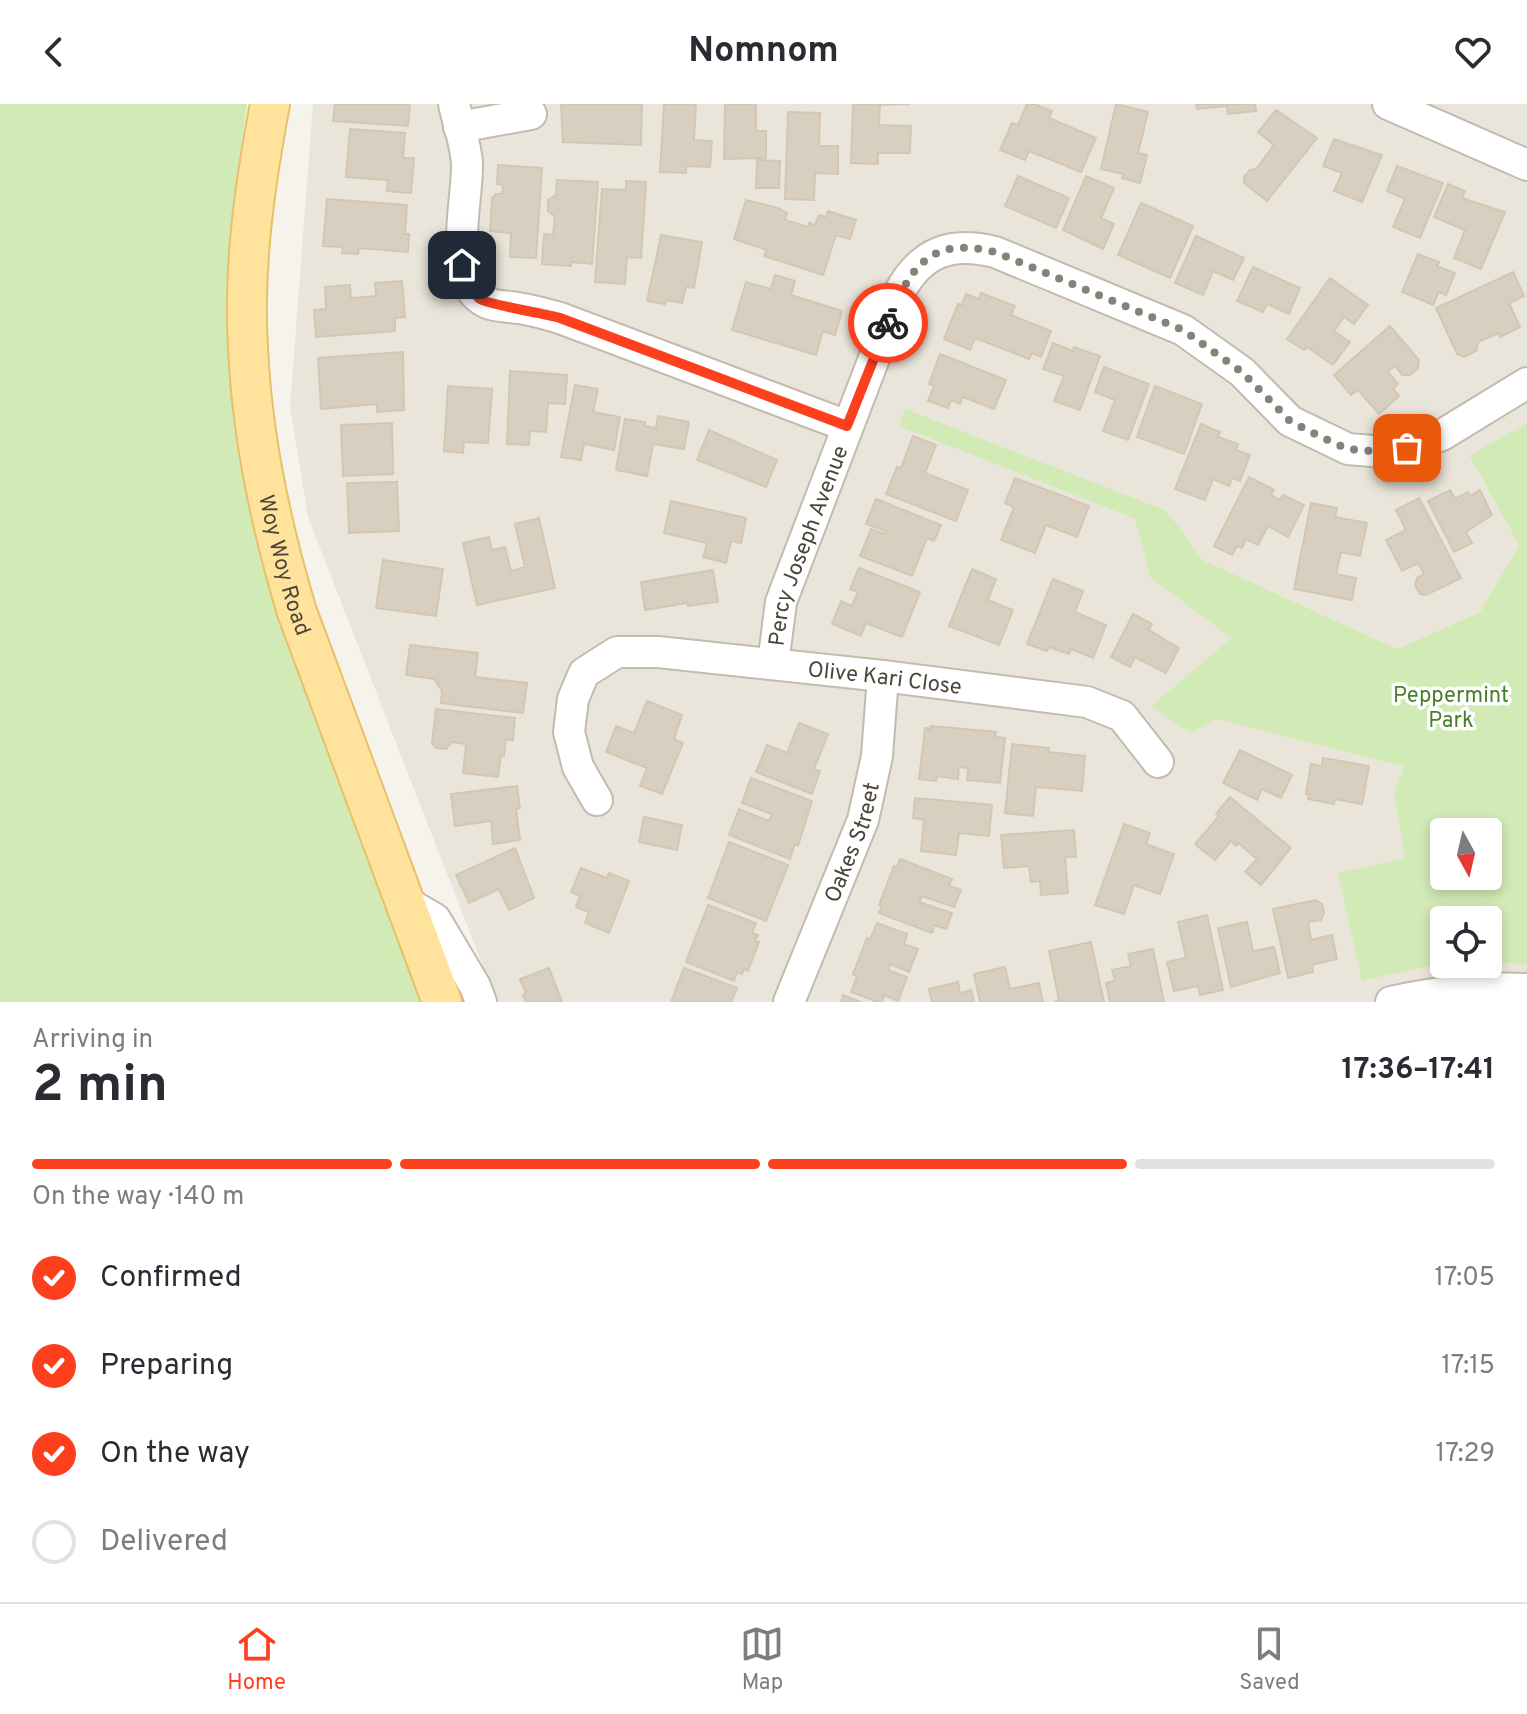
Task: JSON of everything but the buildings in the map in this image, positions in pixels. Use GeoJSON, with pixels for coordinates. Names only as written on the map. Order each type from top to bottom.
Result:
{"type":"FeatureCollection","features":[{"type":"Feature","properties":{"kind":"main road","name":"Woy Woy Road"},"geometry":{"type":"LineString","coordinates":[[270,104],[258,167],[250,239],[247,346],[263,473],[279,552],[297,612],[442,1002]]}},
{"type":"Feature","properties":{"kind":"street"},"geometry":{"type":"LineString","coordinates":[[1388,104],[1527,165]]}},
{"type":"Feature","properties":{"kind":"street"},"geometry":{"type":"LineString","coordinates":[[531,114],[456,115],[466,160],[467,184],[462,265],[480,300],[560,318],[847,426]]}},
{"type":"Feature","properties":{"kind":"street","name":"Percy Joseph Avenue"},"geometry":{"type":"LineString","coordinates":[[773,664],[781,602],[899,293],[910,273],[926,259],[945,249],[972,247],[995,252],[1183,330],[1242,372],[1290,421],[1348,449],[1372,451],[1407,448],[1442,435],[1527,383]]}},
{"type":"Feature","properties":{"kind":"street","name":"Olive Kari Close"},"geometry":{"type":"LineString","coordinates":[[597,800],[578,767],[569,732],[573,699],[584,673],[617,652],[658,652],[773,664],[1087,702],[1122,716],[1158,762]]}},
{"type":"Feature","properties":{"kind":"street","name":"Oakes Street"},"geometry":{"type":"LineString","coordinates":[[789,1002],[863,820],[877,756],[883,676]]}},
{"type":"Feature","properties":{"kind":"street"},"geometry":{"type":"LineString","coordinates":[[404,901],[435,919],[475,986],[481,1002]]}},
{"type":"Feature","properties":{"kind":"street"},"geometry":{"type":"LineString","coordinates":[[1391,1002],[1433,993],[1527,989]]}},
{"type":"Feature","properties":{"kind":"shaded area"},"geometry":{"type":"Polygon","coordinates":[[[313,104],[1527,104],[1527,423],[1469,457],[1519,545],[1480,612],[1397,649],[1203,560],[1167,511],[900,426],[1135,519],[1150,577],[1231,638],[1152,705],[1189,733],[1216,719],[1404,767],[1394,794],[1405,858],[1362,981],[1430,966],[1430,978],[1502,978],[1502,964],[1527,964],[1527,1002],[497,1002],[308,517],[290,407],[313,104]]]}},
{"type":"Feature","properties":{"kind":"green space"},"geometry":{"type":"Polygon","coordinates":[[[0,104],[247,104],[230,230],[228,280],[232,354],[422,1002],[0,1002],[0,104]]]}},
{"type":"Feature","properties":{"kind":"green space","name":"Peppermint Park"},"geometry":{"type":"Polygon","coordinates":[[[905,409],[1167,511],[1203,560],[1397,649],[1480,612],[1519,545],[1469,456],[1527,423],[1527,964],[1502,963],[1502,906],[1430,906],[1430,966],[1362,981],[1338,873],[1405,858],[1394,794],[1404,767],[1216,719],[1190,733],[1151,706],[1231,638],[1150,577],[1135,519],[899,426],[905,409]]]}},
{"type":"Feature","properties":{"kind":"way so far"},"geometry":{"type":"LineString","coordinates":[[888,323],[910,273],[926,259],[945,249],[972,247],[995,252],[1183,330],[1242,372],[1290,421],[1323,438],[1348,449],[1372,451],[1407,448]]}},
{"type":"Feature","properties":{"kind":"route"},"geometry":{"type":"LineString","coordinates":[[462,265],[480,300],[560,318],[847,426],[888,323]]}}]}
